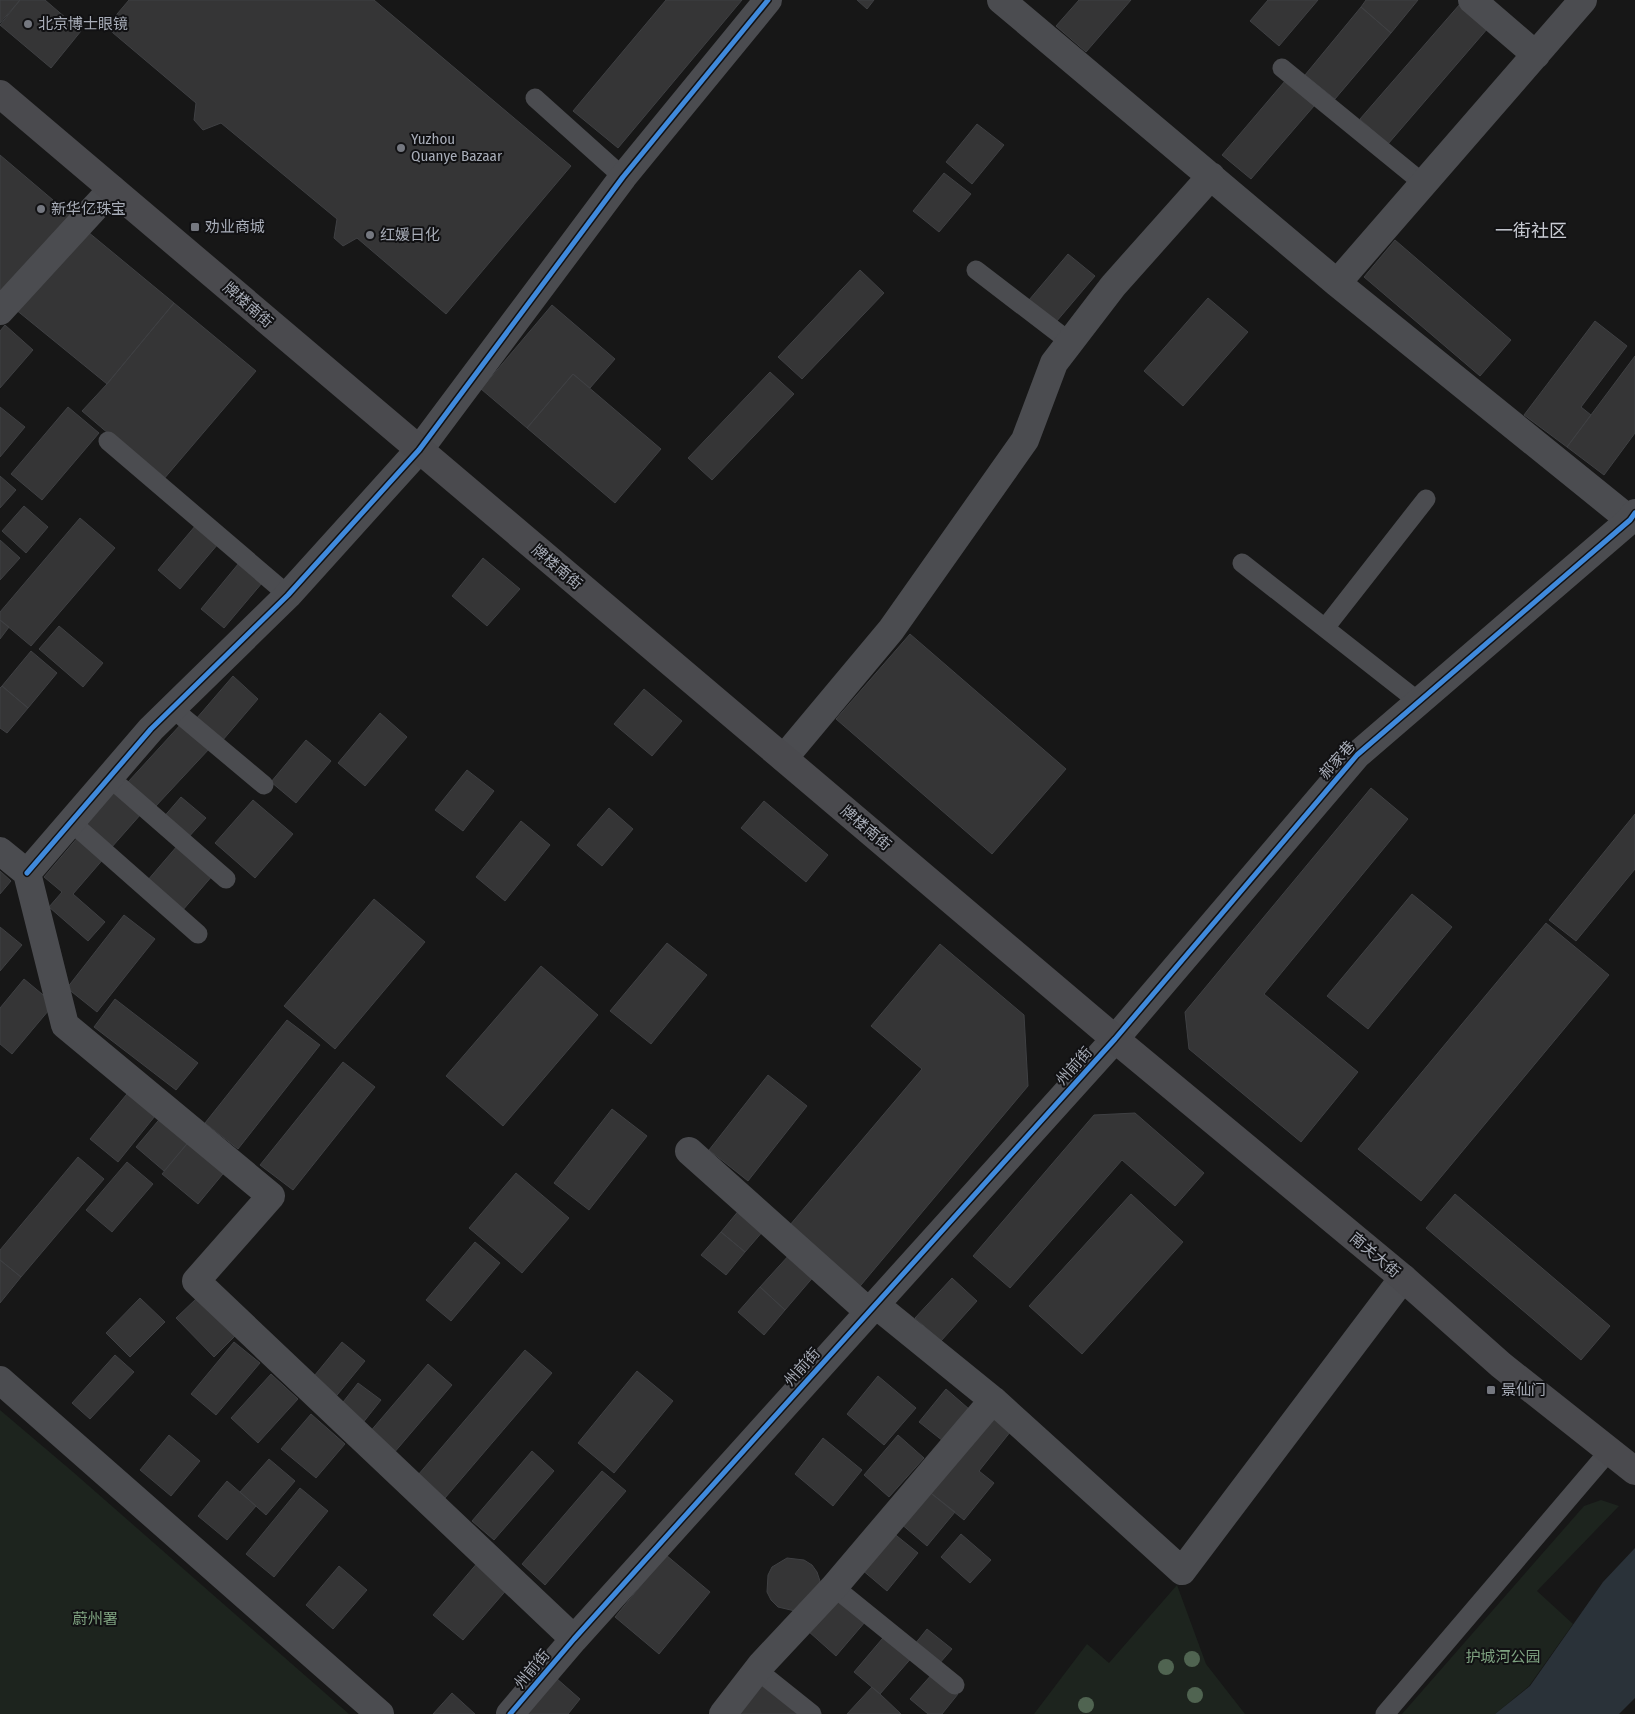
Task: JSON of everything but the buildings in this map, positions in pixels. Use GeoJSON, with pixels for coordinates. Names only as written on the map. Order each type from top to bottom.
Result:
{"type":"FeatureCollection","features":[{"type":"Feature","properties":{"kind":"main road","name":"牌楼南街"},"geometry":{"type":"LineString","coordinates":[[0,94],[1115,1039]]}},
{"type":"Feature","properties":{"kind":"main road","name":"南关大街"},"geometry":{"type":"LineString","coordinates":[[1115,1039],[1403,1278],[1501,1366],[1635,1471]]}},
{"type":"Feature","properties":{"kind":"street"},"geometry":{"type":"LineString","coordinates":[[27,872],[151,729],[288,595],[419,450],[623,177],[768,0]]}},
{"type":"Feature","properties":{"kind":"street"},"geometry":{"type":"LineString","coordinates":[[1001,0],[1337,283],[1632,516]]}},
{"type":"Feature","properties":{"kind":"street"},"geometry":{"type":"LineString","coordinates":[[1472,0],[1536,55]]}},
{"type":"Feature","properties":{"kind":"street"},"geometry":{"type":"LineString","coordinates":[[1337,283],[1583,0]]}},
{"type":"Feature","properties":{"kind":"street"},"geometry":{"type":"LineString","coordinates":[[784,758],[891,630],[1025,440],[1054,363],[1113,286],[1211,176]]}},
{"type":"Feature","properties":{"kind":"street"},"geometry":{"type":"LineString","coordinates":[[0,311],[112,189]]}},
{"type":"Feature","properties":{"kind":"street","name":"郝家巷"},"geometry":{"type":"LineString","coordinates":[[1115,1039],[1357,755],[1632,516]]}},
{"type":"Feature","properties":{"kind":"street"},"geometry":{"type":"LineString","coordinates":[[0,851],[27,872],[65,1025],[271,1196],[196,1282],[574,1639]]}},
{"type":"Feature","properties":{"kind":"street","name":"州前街"},"geometry":{"type":"LineString","coordinates":[[510,1714],[574,1639],[1115,1039]]}},
{"type":"Feature","properties":{"kind":"street"},"geometry":{"type":"LineString","coordinates":[[690,1151],[872,1308],[993,1400],[1182,1572],[1403,1278]]}},
{"type":"Feature","properties":{"kind":"street"},"geometry":{"type":"LineString","coordinates":[[0,1380],[380,1714]]}},
{"type":"Feature","properties":{"kind":"street"},"geometry":{"type":"LineString","coordinates":[[723,1714],[757,1670],[834,1587],[993,1400]]}},
{"type":"Feature","properties":{"kind":"lane"},"geometry":{"type":"LineString","coordinates":[[1282,68],[1424,184]]}},
{"type":"Feature","properties":{"kind":"lane"},"geometry":{"type":"LineString","coordinates":[[535,98],[623,177]]}},
{"type":"Feature","properties":{"kind":"lane"},"geometry":{"type":"LineString","coordinates":[[976,270],[1070,342]]}},
{"type":"Feature","properties":{"kind":"lane"},"geometry":{"type":"LineString","coordinates":[[108,441],[288,595]]}},
{"type":"Feature","properties":{"kind":"lane"},"geometry":{"type":"LineString","coordinates":[[1325,628],[1426,499]]}},
{"type":"Feature","properties":{"kind":"lane"},"geometry":{"type":"LineString","coordinates":[[1242,563],[1419,702]]}},
{"type":"Feature","properties":{"kind":"lane"},"geometry":{"type":"LineString","coordinates":[[172,708],[264,785]]}},
{"type":"Feature","properties":{"kind":"lane"},"geometry":{"type":"LineString","coordinates":[[109,778],[226,879]]}},
{"type":"Feature","properties":{"kind":"lane"},"geometry":{"type":"LineString","coordinates":[[71,822],[198,934]]}},
{"type":"Feature","properties":{"kind":"lane"},"geometry":{"type":"LineString","coordinates":[[1385,1714],[1610,1450]]}},
{"type":"Feature","properties":{"kind":"lane"},"geometry":{"type":"LineString","coordinates":[[834,1587],[955,1685]]}},
{"type":"Feature","properties":{"kind":"lane"},"geometry":{"type":"LineString","coordinates":[[757,1670],[812,1714]]}},
{"type":"Feature","properties":{"kind":"green space","name":"蔚州署"},"geometry":{"type":"Polygon","coordinates":[[[0,1410],[73,1472],[349,1714],[0,1714],[0,1410]]]}},
{"type":"Feature","properties":{"kind":"green space","name":"护城河公园"},"geometry":{"type":"Polygon","coordinates":[[[1601,1500],[1619,1506],[1537,1591],[1573,1624],[1529,1686],[1495,1714],[1402,1714],[1584,1506],[1601,1500]]]}},
{"type":"Feature","properties":{"kind":"green space"},"geometry":{"type":"Polygon","coordinates":[[[1177,1585],[1206,1664],[1245,1714],[1034,1714],[1087,1644],[1109,1663],[1177,1585]]]}},
{"type":"Feature","properties":{"kind":"shaded area"},"geometry":{"type":"Polygon","coordinates":[[[1635,1548],[1635,1698],[1619,1714],[1495,1714],[1530,1686],[1603,1582],[1635,1548]]]}},
{"type":"Feature","properties":{"kind":"cycle path"},"geometry":{"type":"LineString","coordinates":[[27,873],[151,729],[288,595],[419,450],[623,177],[768,0]]}},
{"type":"Feature","properties":{"kind":"cycle path"},"geometry":{"type":"LineString","coordinates":[[510,1714],[574,1639],[1115,1039],[1357,755],[1630,520],[1635,513]]}},
{"type":"Feature","properties":{"kind":"place","name":"北京博士眼镜"},"geometry":{"type":"Point","coordinates":[28,24]}},
{"type":"Feature","properties":{"kind":"place","name":"Yuzhou Quanye Bazaar"},"geometry":{"type":"Point","coordinates":[401,148]}},
{"type":"Feature","properties":{"kind":"place","name":"新华亿珠宝"},"geometry":{"type":"Point","coordinates":[41,209]}},
{"type":"Feature","properties":{"kind":"place","name":"劝业商城"},"geometry":{"type":"Point","coordinates":[195,227]}},
{"type":"Feature","properties":{"kind":"place","name":"红媛日化"},"geometry":{"type":"Point","coordinates":[370,235]}},
{"type":"Feature","properties":{"kind":"place","name":"景仙门"},"geometry":{"type":"Point","coordinates":[1491,1390]}},
{"type":"Feature","properties":{"kind":"district","name":"一街社区"},"geometry":{"type":"Point","coordinates":[1531,231]}}]}
